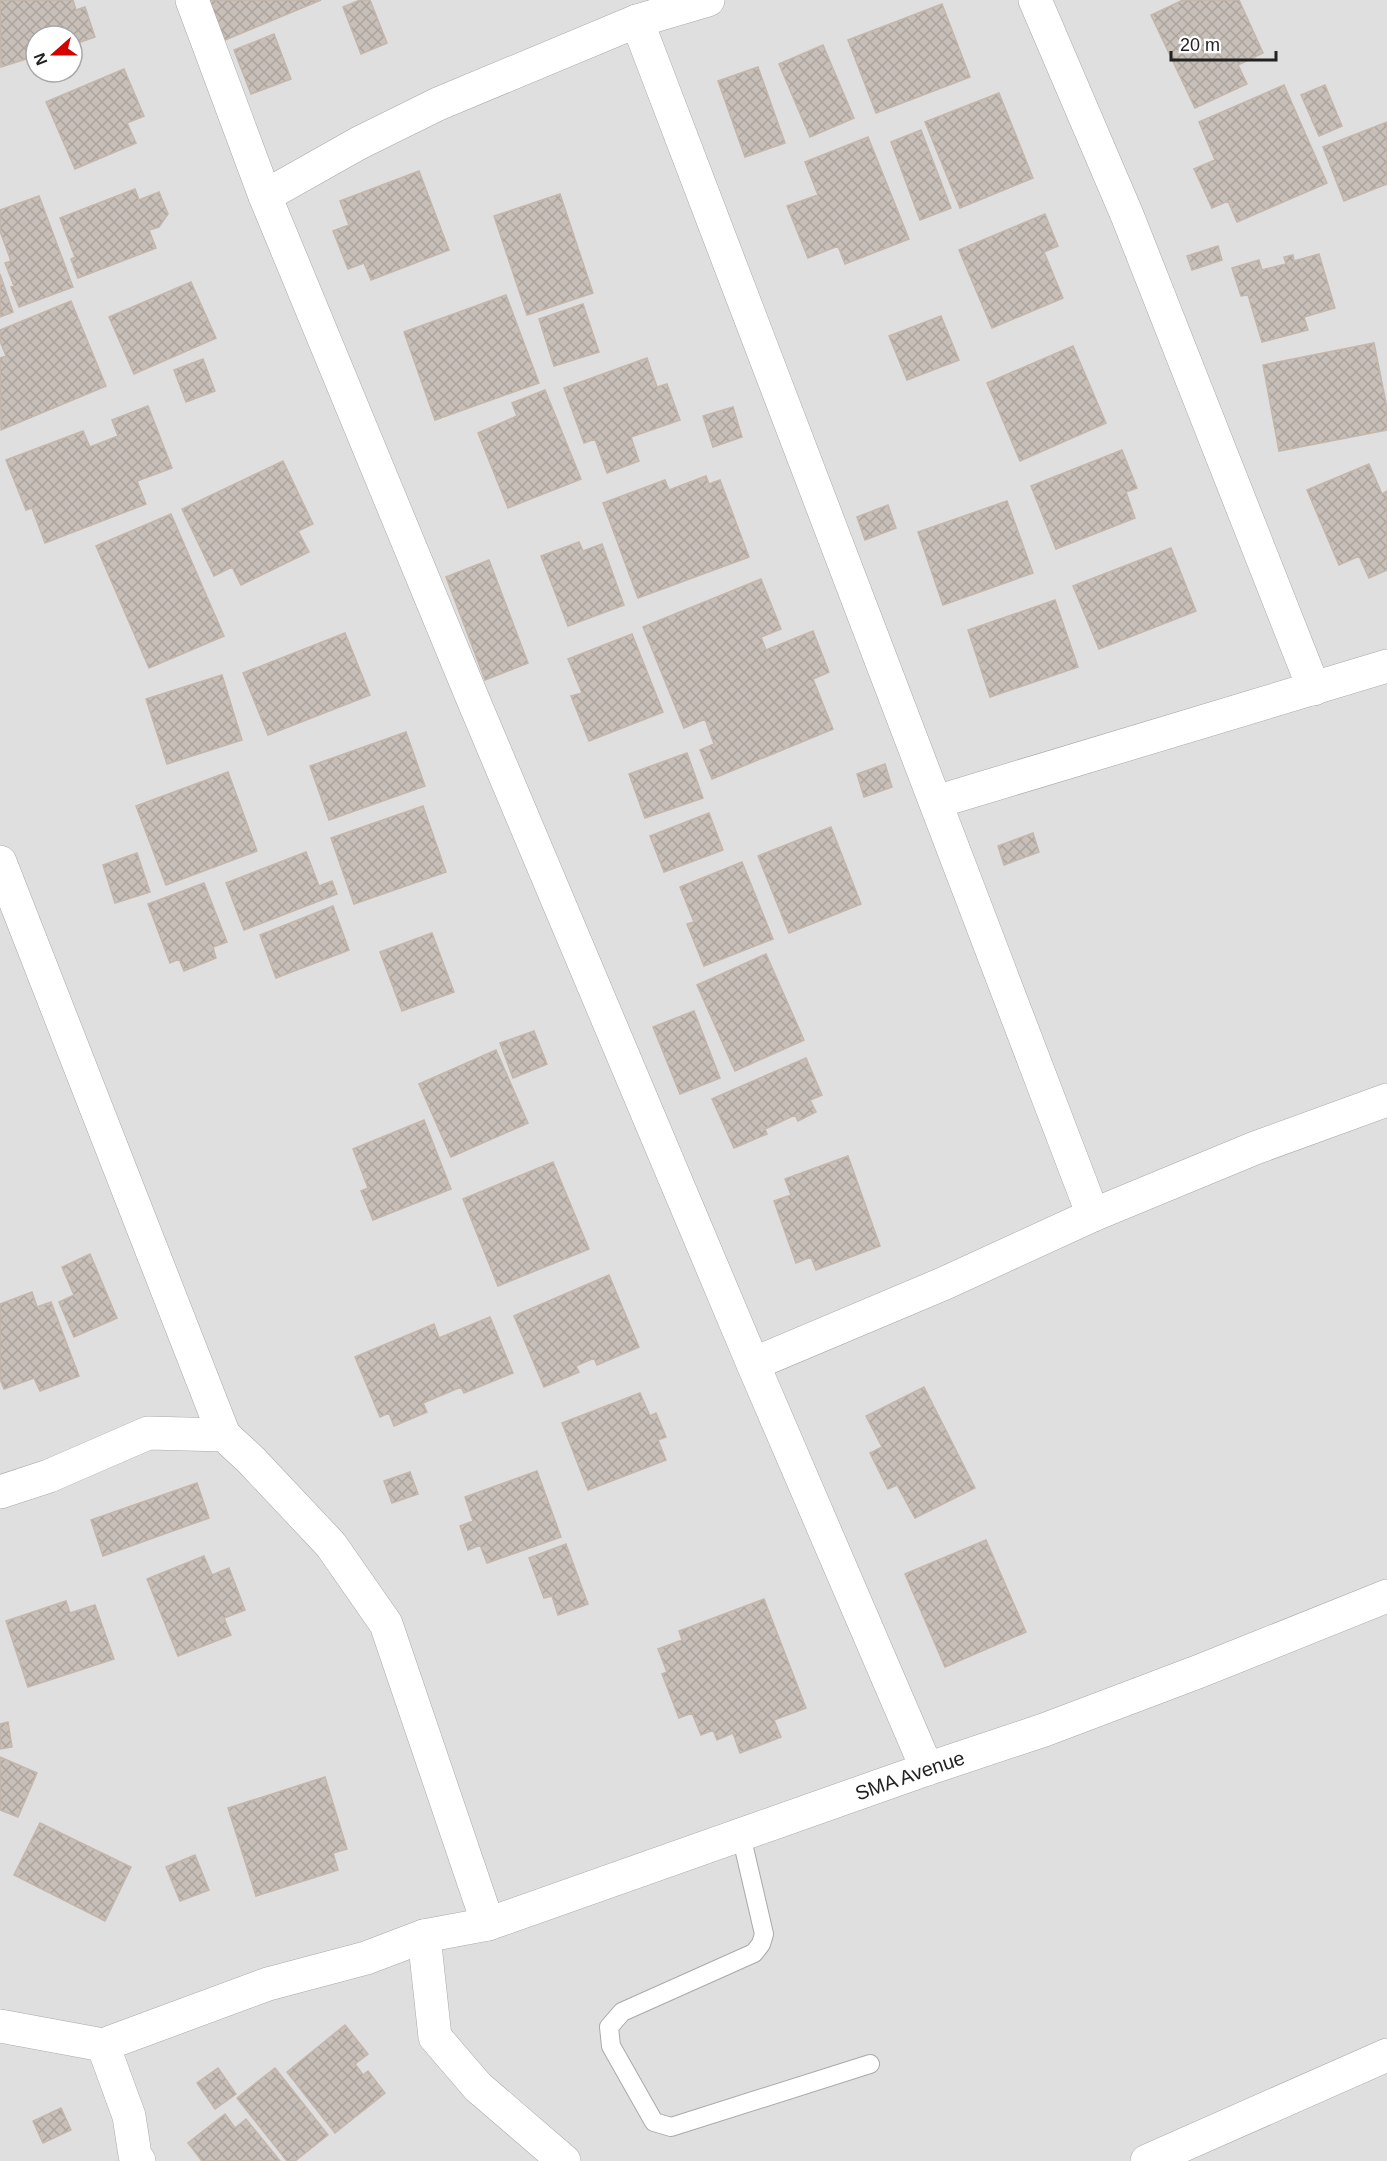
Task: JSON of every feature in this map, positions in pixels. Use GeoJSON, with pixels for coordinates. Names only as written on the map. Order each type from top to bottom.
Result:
{"type":"FeatureCollection","features":[{"type":"Feature","properties":{"kind":"street"},"geometry":{"type":"LineString","coordinates":[[192,0],[265,196],[472,697],[753,1364],[927,1769]]}},
{"type":"Feature","properties":{"kind":"street"},"geometry":{"type":"LineString","coordinates":[[265,196],[359,142],[438,104],[637,21],[708,0]]}},
{"type":"Feature","properties":{"kind":"street"},"geometry":{"type":"LineString","coordinates":[[1035,0],[1126,215],[1314,689]]}},
{"type":"Feature","properties":{"kind":"street"},"geometry":{"type":"LineString","coordinates":[[637,21],[1093,1215]]}},
{"type":"Feature","properties":{"kind":"street"},"geometry":{"type":"LineString","coordinates":[[936,802],[1387,666]]}},
{"type":"Feature","properties":{"kind":"street"},"geometry":{"type":"LineString","coordinates":[[0,862],[224,1435],[251,1460],[331,1545],[386,1624],[488,1924]]}},
{"type":"Feature","properties":{"kind":"street"},"geometry":{"type":"LineString","coordinates":[[753,1364],[945,1283],[1093,1215],[1255,1148],[1387,1100]]}},
{"type":"Feature","properties":{"kind":"street"},"geometry":{"type":"LineString","coordinates":[[0,1492],[49,1476],[148,1433],[224,1435]]}},
{"type":"Feature","properties":{"kind":"street","name":"SMA Avenue"},"geometry":{"type":"LineString","coordinates":[[103,2045],[268,1984],[366,1958],[424,1936],[488,1924],[1044,1730],[1387,1596]]}},
{"type":"Feature","properties":{"kind":"street"},"geometry":{"type":"LineString","coordinates":[[424,1936],[435,2037],[478,2087],[564,2161]]}},
{"type":"Feature","properties":{"kind":"street"},"geometry":{"type":"LineString","coordinates":[[0,2026],[103,2045],[129,2116],[135,2156],[139,2161]]}},
{"type":"Feature","properties":{"kind":"street"},"geometry":{"type":"LineString","coordinates":[[1148,2161],[1387,2055]]}},
{"type":"Feature","properties":{"kind":"lane"},"geometry":{"type":"LineString","coordinates":[[741,1834],[764,1934],[761,1944],[754,1953],[622,2012],[609,2027],[611,2046],[654,2122],[671,2127],[870,2064]]}},
{"type":"Feature","properties":{"kind":"shaded area"},"geometry":{"type":"Polygon","coordinates":[[[0,0],[1387,0],[1387,2161],[0,2161],[0,0]]]}},
{"type":"Feature","properties":{"kind":"building"},"geometry":{"type":"Polygon","coordinates":[[[0,0],[73,0],[76,10],[85,7],[95,37],[84,41],[84,24],[24,24],[24,60],[1,67],[0,0]]]}},
{"type":"Feature","properties":{"kind":"building"},"geometry":{"type":"Polygon","coordinates":[[[209,0],[321,0],[225,40],[209,0]]]}},
{"type":"Feature","properties":{"kind":"building"},"geometry":{"type":"Polygon","coordinates":[[[360,0],[370,0],[387,43],[361,54],[343,7],[360,0]]]}},
{"type":"Feature","properties":{"kind":"building"},"geometry":{"type":"Polygon","coordinates":[[[1183,0],[1239,0],[1263,53],[1238,65],[1247,84],[1195,108],[1151,15],[1183,0]]]}},
{"type":"Feature","properties":{"kind":"building"},"geometry":{"type":"Polygon","coordinates":[[[942,4],[970,77],[876,113],[848,40],[942,4]]]}},
{"type":"Feature","properties":{"kind":"building"},"geometry":{"type":"Polygon","coordinates":[[[274,34],[291,79],[251,94],[234,50],[274,34]]]}},
{"type":"Feature","properties":{"kind":"building"},"geometry":{"type":"Polygon","coordinates":[[[823,45],[854,118],[810,137],[779,64],[823,45]]]}},
{"type":"Feature","properties":{"kind":"building"},"geometry":{"type":"Polygon","coordinates":[[[758,67],[785,143],[745,157],[718,81],[758,67]]]}},
{"type":"Feature","properties":{"kind":"building"},"geometry":{"type":"Polygon","coordinates":[[[124,69],[144,116],[127,123],[136,143],[75,169],[46,102],[124,69]]]}},
{"type":"Feature","properties":{"kind":"building"},"geometry":{"type":"Polygon","coordinates":[[[1284,85],[1327,183],[1237,222],[1228,201],[1212,208],[1194,169],[1215,160],[1199,122],[1284,85]]]}},
{"type":"Feature","properties":{"kind":"building"},"geometry":{"type":"Polygon","coordinates":[[[1325,85],[1342,126],[1319,136],[1301,95],[1325,85]]]}},
{"type":"Feature","properties":{"kind":"building"},"geometry":{"type":"Polygon","coordinates":[[[999,93],[1033,178],[960,208],[925,122],[999,93]]]}},
{"type":"Feature","properties":{"kind":"building"},"geometry":{"type":"Polygon","coordinates":[[[1387,122],[1387,184],[1344,201],[1323,147],[1387,122]]]}},
{"type":"Feature","properties":{"kind":"building"},"geometry":{"type":"Polygon","coordinates":[[[921,130],[951,208],[920,220],[891,142],[921,130]]]}},
{"type":"Feature","properties":{"kind":"building"},"geometry":{"type":"Polygon","coordinates":[[[868,137],[909,239],[845,264],[838,246],[808,258],[787,206],[818,195],[805,162],[868,137]]]}},
{"type":"Feature","properties":{"kind":"building"},"geometry":{"type":"Polygon","coordinates":[[[419,171],[449,250],[371,280],[364,263],[348,269],[333,231],[349,225],[340,201],[419,171]]]}},
{"type":"Feature","properties":{"kind":"building"},"geometry":{"type":"Polygon","coordinates":[[[135,189],[139,200],[159,192],[168,214],[159,227],[149,230],[156,248],[78,278],[71,259],[75,257],[60,218],[135,189]]]}},
{"type":"Feature","properties":{"kind":"building"},"geometry":{"type":"Polygon","coordinates":[[[560,194],[593,293],[527,315],[494,216],[560,194]]]}},
{"type":"Feature","properties":{"kind":"building"},"geometry":{"type":"Polygon","coordinates":[[[39,196],[73,287],[19,307],[5,263],[11,261],[0,231],[0,210],[39,196]]]}},
{"type":"Feature","properties":{"kind":"building"},"geometry":{"type":"Polygon","coordinates":[[[1045,214],[1058,246],[1044,252],[1063,298],[992,328],[959,250],[1045,214]]]}},
{"type":"Feature","properties":{"kind":"building"},"geometry":{"type":"Polygon","coordinates":[[[1218,246],[1222,260],[1192,270],[1187,256],[1218,246]]]}},
{"type":"Feature","properties":{"kind":"building"},"geometry":{"type":"Polygon","coordinates":[[[1319,254],[1335,308],[1304,317],[1308,330],[1262,342],[1248,295],[1241,296],[1232,268],[1259,260],[1262,270],[1286,264],[1284,257],[1293,255],[1294,261],[1319,254]]]}},
{"type":"Feature","properties":{"kind":"building"},"geometry":{"type":"Polygon","coordinates":[[[0,274],[13,312],[0,317],[0,274]]]}},
{"type":"Feature","properties":{"kind":"building"},"geometry":{"type":"Polygon","coordinates":[[[191,282],[216,338],[134,374],[109,317],[191,282]]]}},
{"type":"Feature","properties":{"kind":"building"},"geometry":{"type":"Polygon","coordinates":[[[506,295],[539,383],[435,420],[404,332],[506,295]]]}},
{"type":"Feature","properties":{"kind":"building"},"geometry":{"type":"Polygon","coordinates":[[[71,301],[106,386],[1,430],[0,358],[6,356],[0,341],[0,330],[71,301]]]}},
{"type":"Feature","properties":{"kind":"building"},"geometry":{"type":"Polygon","coordinates":[[[583,304],[599,352],[554,366],[539,319],[583,304]]]}},
{"type":"Feature","properties":{"kind":"building"},"geometry":{"type":"Polygon","coordinates":[[[941,316],[959,360],[907,380],[889,336],[941,316]]]}},
{"type":"Feature","properties":{"kind":"building"},"geometry":{"type":"Polygon","coordinates":[[[1374,343],[1387,408],[1387,430],[1279,451],[1263,365],[1374,343]]]}},
{"type":"Feature","properties":{"kind":"building"},"geometry":{"type":"Polygon","coordinates":[[[1073,346],[1106,423],[1020,461],[987,383],[1073,346]]]}},
{"type":"Feature","properties":{"kind":"building"},"geometry":{"type":"Polygon","coordinates":[[[647,358],[657,387],[667,384],[680,420],[631,437],[639,461],[607,473],[595,439],[584,443],[564,388],[647,358]]]}},
{"type":"Feature","properties":{"kind":"building"},"geometry":{"type":"Polygon","coordinates":[[[203,359],[215,391],[186,402],[174,370],[203,359]]]}},
{"type":"Feature","properties":{"kind":"building"},"geometry":{"type":"Polygon","coordinates":[[[545,390],[581,479],[508,508],[478,433],[517,416],[512,403],[545,390]]]}},
{"type":"Feature","properties":{"kind":"building"},"geometry":{"type":"Polygon","coordinates":[[[148,406],[172,468],[137,481],[146,504],[45,543],[32,508],[26,510],[6,460],[83,431],[90,447],[118,436],[112,420],[148,406]]]}},
{"type":"Feature","properties":{"kind":"building"},"geometry":{"type":"Polygon","coordinates":[[[733,407],[742,437],[713,447],[703,416],[733,407]]]}},
{"type":"Feature","properties":{"kind":"building"},"geometry":{"type":"Polygon","coordinates":[[[1122,450],[1137,488],[1126,492],[1135,518],[1056,549],[1031,486],[1122,450]]]}},
{"type":"Feature","properties":{"kind":"building"},"geometry":{"type":"Polygon","coordinates":[[[283,461],[313,524],[298,531],[309,552],[241,585],[232,567],[214,576],[182,509],[283,461]]]}},
{"type":"Feature","properties":{"kind":"building"},"geometry":{"type":"Polygon","coordinates":[[[1369,464],[1382,494],[1387,491],[1387,570],[1369,578],[1359,556],[1339,565],[1307,490],[1369,464]]]}},
{"type":"Feature","properties":{"kind":"building"},"geometry":{"type":"Polygon","coordinates":[[[706,476],[709,484],[720,480],[749,557],[638,598],[603,503],[665,480],[669,490],[706,476]]]}},
{"type":"Feature","properties":{"kind":"building"},"geometry":{"type":"Polygon","coordinates":[[[1007,501],[1033,573],[943,605],[918,532],[1007,501]]]}},
{"type":"Feature","properties":{"kind":"building"},"geometry":{"type":"Polygon","coordinates":[[[888,505],[896,528],[865,540],[857,517],[888,505]]]}},
{"type":"Feature","properties":{"kind":"building"},"geometry":{"type":"Polygon","coordinates":[[[171,514],[224,636],[149,668],[96,546],[171,514]]]}},
{"type":"Feature","properties":{"kind":"building"},"geometry":{"type":"Polygon","coordinates":[[[579,542],[583,551],[602,544],[624,605],[568,626],[541,556],[579,542]]]}},
{"type":"Feature","properties":{"kind":"building"},"geometry":{"type":"Polygon","coordinates":[[[1171,548],[1196,611],[1099,649],[1073,586],[1171,548]]]}},
{"type":"Feature","properties":{"kind":"building"},"geometry":{"type":"Polygon","coordinates":[[[489,560],[528,663],[485,680],[446,577],[489,560]]]}},
{"type":"Feature","properties":{"kind":"building"},"geometry":{"type":"Polygon","coordinates":[[[761,579],[781,629],[761,637],[766,650],[813,631],[829,672],[813,679],[833,729],[712,779],[700,750],[714,744],[705,719],[684,728],[643,627],[761,579]]]}},
{"type":"Feature","properties":{"kind":"building"},"geometry":{"type":"Polygon","coordinates":[[[1055,600],[1078,667],[990,697],[968,630],[1055,600]]]}},
{"type":"Feature","properties":{"kind":"building"},"geometry":{"type":"Polygon","coordinates":[[[345,633],[370,695],[268,735],[243,673],[345,633]]]}},
{"type":"Feature","properties":{"kind":"building"},"geometry":{"type":"Polygon","coordinates":[[[632,634],[663,712],[589,741],[571,696],[582,693],[568,659],[632,634]]]}},
{"type":"Feature","properties":{"kind":"building"},"geometry":{"type":"Polygon","coordinates":[[[222,675],[242,740],[167,764],[146,699],[222,675]]]}},
{"type":"Feature","properties":{"kind":"building"},"geometry":{"type":"Polygon","coordinates":[[[406,732],[425,786],[329,820],[310,766],[406,732]]]}},
{"type":"Feature","properties":{"kind":"building"},"geometry":{"type":"Polygon","coordinates":[[[687,753],[703,798],[645,818],[629,774],[687,753]]]}},
{"type":"Feature","properties":{"kind":"building"},"geometry":{"type":"Polygon","coordinates":[[[885,764],[892,787],[864,797],[857,774],[885,764]]]}},
{"type":"Feature","properties":{"kind":"building"},"geometry":{"type":"Polygon","coordinates":[[[228,772],[257,851],[166,885],[136,806],[228,772]]]}},
{"type":"Feature","properties":{"kind":"building"},"geometry":{"type":"Polygon","coordinates":[[[423,806],[446,872],[354,904],[331,838],[423,806]]]}},
{"type":"Feature","properties":{"kind":"building"},"geometry":{"type":"Polygon","coordinates":[[[709,813],[723,850],[664,872],[650,836],[709,813]]]}},
{"type":"Feature","properties":{"kind":"building"},"geometry":{"type":"Polygon","coordinates":[[[831,827],[861,904],[789,933],[758,856],[831,827]]]}},
{"type":"Feature","properties":{"kind":"building"},"geometry":{"type":"Polygon","coordinates":[[[1033,833],[1039,852],[1004,865],[998,846],[1033,833]]]}},
{"type":"Feature","properties":{"kind":"building"},"geometry":{"type":"Polygon","coordinates":[[[306,852],[319,886],[332,881],[337,894],[244,930],[226,883],[306,852]]]}},
{"type":"Feature","properties":{"kind":"building"},"geometry":{"type":"Polygon","coordinates":[[[137,853],[150,892],[115,903],[103,865],[137,853]]]}},
{"type":"Feature","properties":{"kind":"building"},"geometry":{"type":"Polygon","coordinates":[[[742,862],[773,939],[704,966],[687,924],[694,922],[680,887],[742,862]]]}},
{"type":"Feature","properties":{"kind":"building"},"geometry":{"type":"Polygon","coordinates":[[[204,883],[227,942],[213,947],[216,958],[184,971],[179,959],[170,963],[148,904],[204,883]]]}},
{"type":"Feature","properties":{"kind":"building"},"geometry":{"type":"Polygon","coordinates":[[[333,906],[349,950],[276,978],[260,935],[333,906]]]}},
{"type":"Feature","properties":{"kind":"building"},"geometry":{"type":"Polygon","coordinates":[[[432,933],[454,992],[402,1011],[380,952],[432,933]]]}},
{"type":"Feature","properties":{"kind":"building"},"geometry":{"type":"Polygon","coordinates":[[[766,954],[804,1040],[735,1071],[697,985],[766,954]]]}},
{"type":"Feature","properties":{"kind":"building"},"geometry":{"type":"Polygon","coordinates":[[[694,1011],[720,1078],[680,1094],[653,1027],[694,1011]]]}},
{"type":"Feature","properties":{"kind":"building"},"geometry":{"type":"Polygon","coordinates":[[[534,1031],[547,1064],[513,1078],[500,1043],[534,1031]]]}},
{"type":"Feature","properties":{"kind":"building"},"geometry":{"type":"Polygon","coordinates":[[[496,1050],[528,1123],[451,1157],[419,1084],[496,1050]]]}},
{"type":"Feature","properties":{"kind":"building"},"geometry":{"type":"Polygon","coordinates":[[[806,1058],[822,1095],[810,1100],[816,1112],[798,1121],[795,1115],[765,1129],[767,1134],[734,1148],[712,1099],[806,1058]]]}},
{"type":"Feature","properties":{"kind":"building"},"geometry":{"type":"Polygon","coordinates":[[[424,1120],[451,1189],[373,1220],[361,1191],[368,1188],[353,1149],[424,1120]]]}},
{"type":"Feature","properties":{"kind":"building"},"geometry":{"type":"Polygon","coordinates":[[[848,1156],[880,1246],[816,1270],[811,1257],[796,1263],[774,1201],[791,1195],[785,1179],[848,1156]]]}},
{"type":"Feature","properties":{"kind":"building"},"geometry":{"type":"Polygon","coordinates":[[[553,1162],[589,1249],[498,1286],[463,1199],[553,1162]]]}},
{"type":"Feature","properties":{"kind":"building"},"geometry":{"type":"Polygon","coordinates":[[[90,1254],[117,1318],[74,1337],[59,1302],[74,1295],[62,1267],[90,1254]]]}},
{"type":"Feature","properties":{"kind":"building"},"geometry":{"type":"Polygon","coordinates":[[[609,1275],[639,1347],[597,1365],[594,1358],[576,1366],[579,1372],[544,1387],[514,1316],[609,1275]]]}},
{"type":"Feature","properties":{"kind":"building"},"geometry":{"type":"Polygon","coordinates":[[[32,1292],[37,1307],[51,1302],[79,1376],[40,1391],[34,1378],[4,1389],[0,1379],[0,1304],[32,1292]]]}},
{"type":"Feature","properties":{"kind":"building"},"geometry":{"type":"Polygon","coordinates":[[[490,1317],[513,1373],[464,1393],[461,1387],[423,1403],[427,1412],[394,1426],[389,1413],[380,1417],[355,1357],[434,1324],[439,1338],[490,1317]]]}},
{"type":"Feature","properties":{"kind":"building"},"geometry":{"type":"Polygon","coordinates":[[[924,1387],[975,1488],[915,1518],[897,1485],[888,1489],[870,1453],[882,1447],[866,1416],[924,1387]]]}},
{"type":"Feature","properties":{"kind":"building"},"geometry":{"type":"Polygon","coordinates":[[[640,1393],[650,1416],[656,1413],[666,1437],[658,1440],[666,1460],[588,1490],[562,1423],[640,1393]]]}},
{"type":"Feature","properties":{"kind":"building"},"geometry":{"type":"Polygon","coordinates":[[[537,1471],[561,1537],[487,1563],[480,1545],[468,1550],[460,1526],[473,1521],[465,1497],[537,1471]]]}},
{"type":"Feature","properties":{"kind":"building"},"geometry":{"type":"Polygon","coordinates":[[[410,1472],[418,1494],[392,1503],[384,1481],[410,1472]]]}},
{"type":"Feature","properties":{"kind":"building"},"geometry":{"type":"Polygon","coordinates":[[[197,1483],[209,1518],[103,1556],[91,1520],[197,1483]]]}},
{"type":"Feature","properties":{"kind":"building"},"geometry":{"type":"Polygon","coordinates":[[[986,1540],[1026,1632],[945,1667],[905,1574],[986,1540]]]}},
{"type":"Feature","properties":{"kind":"building"},"geometry":{"type":"Polygon","coordinates":[[[566,1544],[588,1604],[558,1615],[552,1596],[544,1598],[529,1558],[566,1544]]]}},
{"type":"Feature","properties":{"kind":"building"},"geometry":{"type":"Polygon","coordinates":[[[204,1556],[212,1575],[229,1568],[245,1610],[224,1618],[231,1635],[178,1656],[147,1579],[204,1556]]]}},
{"type":"Feature","properties":{"kind":"building"},"geometry":{"type":"Polygon","coordinates":[[[764,1599],[806,1708],[774,1720],[781,1737],[740,1753],[733,1733],[717,1740],[713,1730],[701,1735],[692,1713],[679,1718],[662,1674],[667,1672],[658,1649],[682,1640],[679,1631],[764,1599]]]}},
{"type":"Feature","properties":{"kind":"building"},"geometry":{"type":"Polygon","coordinates":[[[66,1601],[70,1613],[95,1605],[114,1659],[28,1687],[6,1621],[66,1601]]]}},
{"type":"Feature","properties":{"kind":"building"},"geometry":{"type":"Polygon","coordinates":[[[8,1722],[12,1747],[0,1749],[0,1724],[8,1722]]]}},
{"type":"Feature","properties":{"kind":"building"},"geometry":{"type":"Polygon","coordinates":[[[0,1757],[37,1773],[18,1817],[0,1810],[0,1757]]]}},
{"type":"Feature","properties":{"kind":"building"},"geometry":{"type":"Polygon","coordinates":[[[325,1777],[347,1849],[333,1853],[338,1870],[256,1896],[228,1808],[325,1777]]]}},
{"type":"Feature","properties":{"kind":"building"},"geometry":{"type":"Polygon","coordinates":[[[40,1823],[131,1867],[105,1921],[14,1875],[40,1823]]]}},
{"type":"Feature","properties":{"kind":"building"},"geometry":{"type":"Polygon","coordinates":[[[195,1855],[209,1890],[180,1901],[166,1867],[195,1855]]]}},
{"type":"Feature","properties":{"kind":"building"},"geometry":{"type":"Polygon","coordinates":[[[345,2025],[368,2054],[355,2064],[363,2075],[368,2071],[385,2093],[335,2133],[287,2072],[345,2025]]]}},
{"type":"Feature","properties":{"kind":"building"},"geometry":{"type":"Polygon","coordinates":[[[218,2068],[236,2094],[215,2109],[197,2083],[218,2068]]]}},
{"type":"Feature","properties":{"kind":"building"},"geometry":{"type":"Polygon","coordinates":[[[275,2068],[328,2135],[295,2161],[287,2161],[237,2098],[275,2068]]]}},
{"type":"Feature","properties":{"kind":"building"},"geometry":{"type":"Polygon","coordinates":[[[61,2108],[71,2130],[43,2143],[33,2121],[61,2108]]]}},
{"type":"Feature","properties":{"kind":"building"},"geometry":{"type":"Polygon","coordinates":[[[225,2114],[235,2128],[246,2119],[280,2161],[202,2161],[188,2143],[225,2114]]]}}]}
